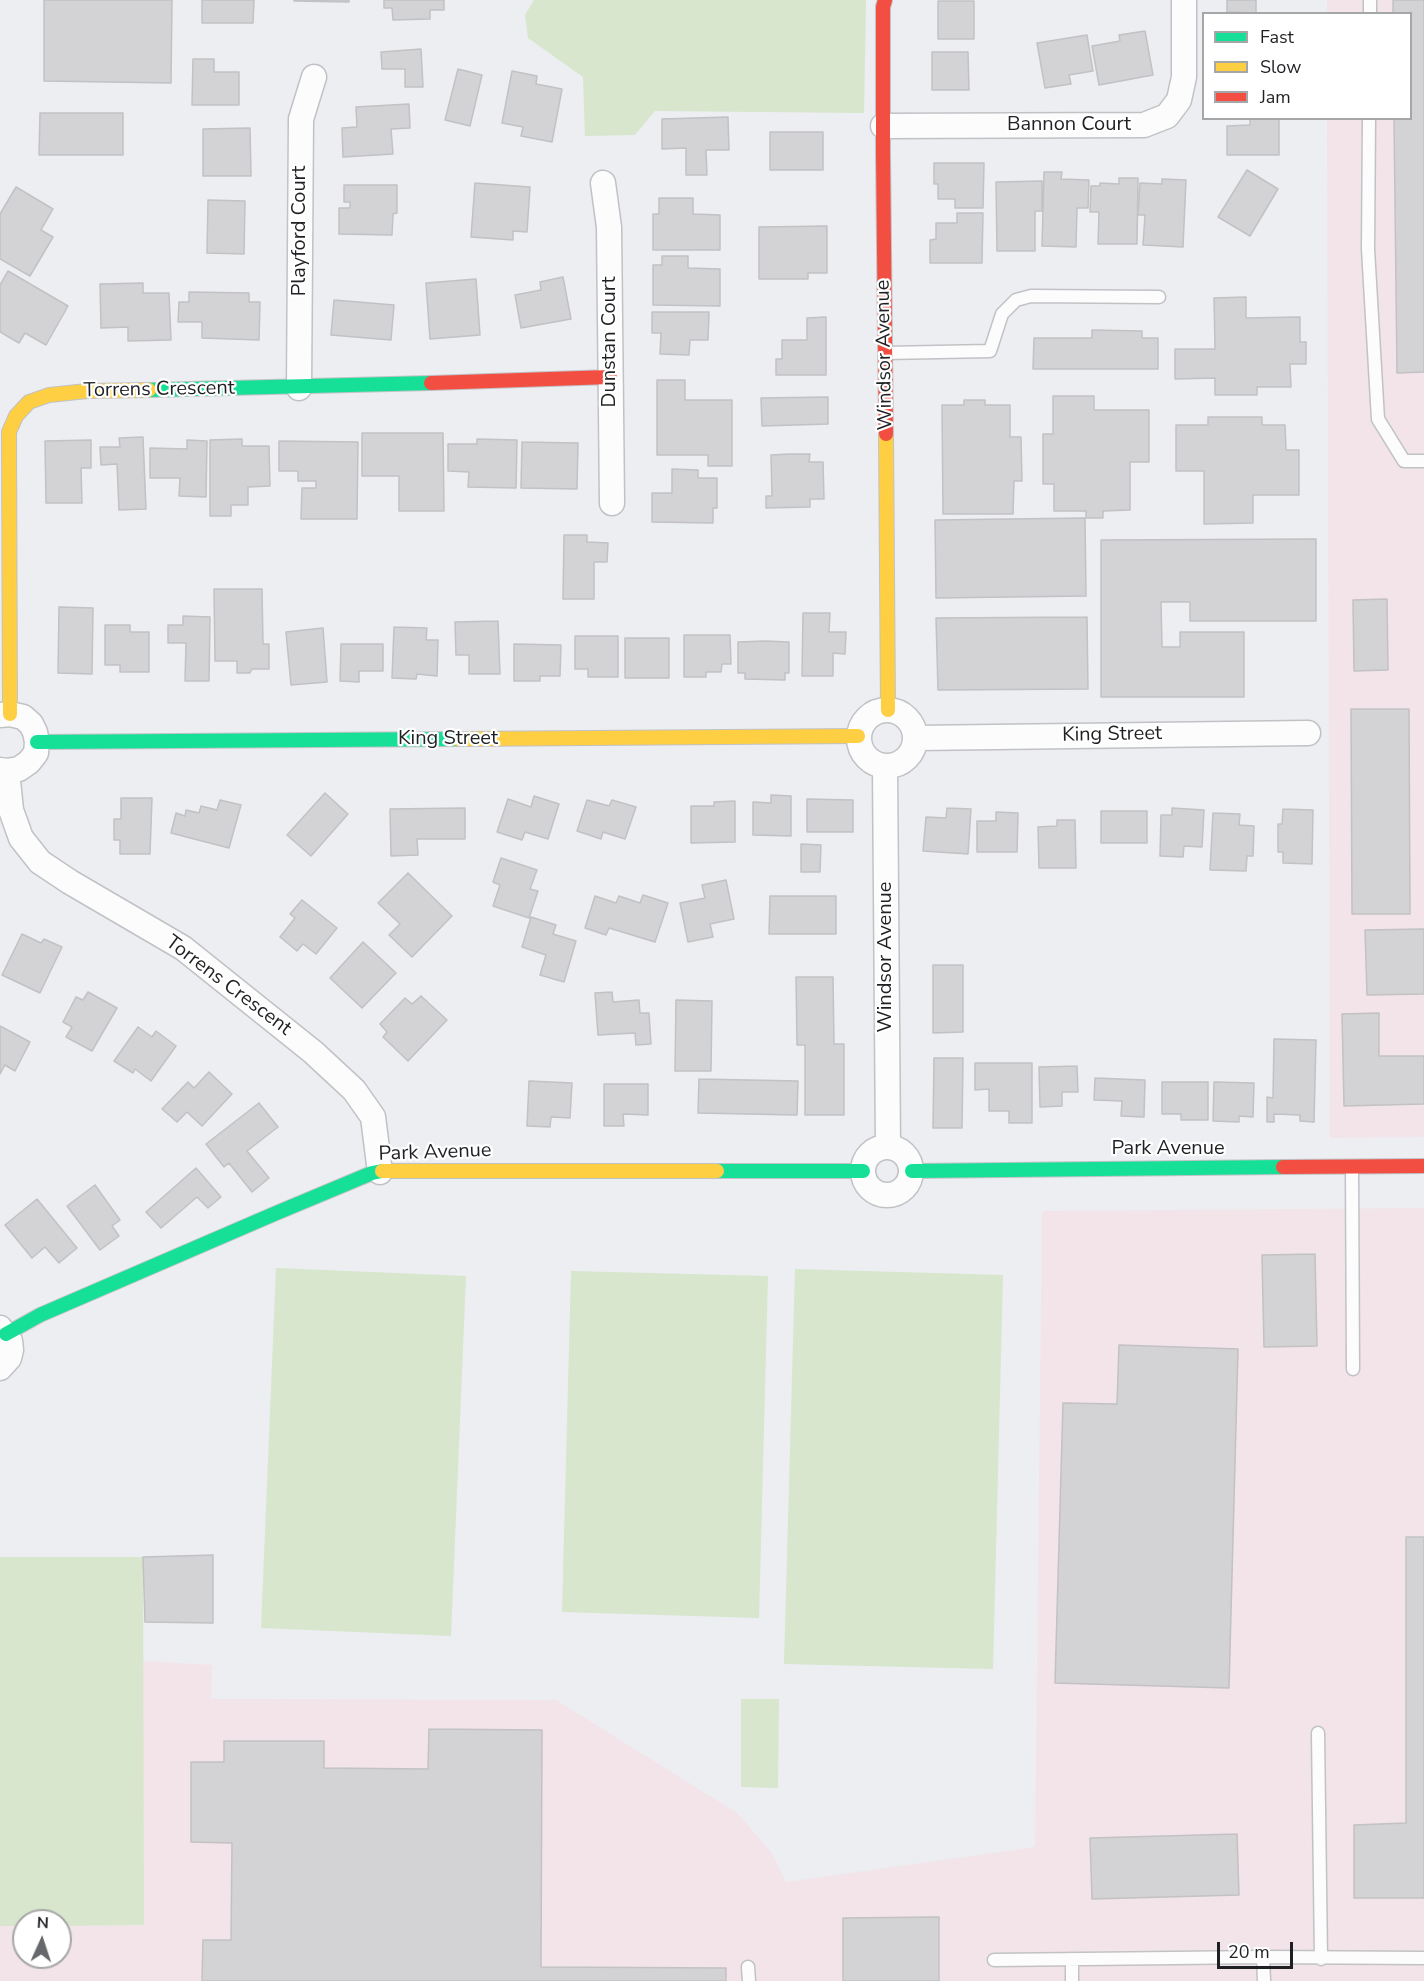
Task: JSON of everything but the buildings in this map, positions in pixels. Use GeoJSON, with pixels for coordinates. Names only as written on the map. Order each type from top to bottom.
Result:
{"type":"FeatureCollection","features":[{"type":"Feature","properties":{"kind":"street","name":"Windsor Avenue"},"geometry":{"type":"LineString","coordinates":[[885,0],[883,8],[883,126],[888,710]]}},
{"type":"Feature","properties":{"kind":"street","name":"Bannon Court"},"geometry":{"type":"LineString","coordinates":[[883,126],[1144,125],[1167,116],[1179,100],[1184,77],[1184,0]]}},
{"type":"Feature","properties":{"kind":"street","name":"Playford Court"},"geometry":{"type":"LineString","coordinates":[[299,388],[301,119],[314,77]]}},
{"type":"Feature","properties":{"kind":"street","name":"Dunstan Court"},"geometry":{"type":"LineString","coordinates":[[603,183],[609,227],[612,503]]}},
{"type":"Feature","properties":{"kind":"street","name":"Torrens Crescent"},"geometry":{"type":"LineString","coordinates":[[5,715],[9,432],[12,414],[29,402],[49,395],[87,391],[299,388],[610,377]]}},
{"type":"Feature","properties":{"kind":"street"},"geometry":{"type":"LineString","coordinates":[[888,710],[901,713],[909,720],[916,738],[914,748],[908,758],[897,765],[885,767],[868,760],[861,750],[858,736],[861,724],[872,714],[888,710]]}},
{"type":"Feature","properties":{"kind":"street"},"geometry":{"type":"LineString","coordinates":[[4,770],[20,769],[29,762],[36,753],[37,742],[31,724],[22,717],[5,715]]}},
{"type":"Feature","properties":{"kind":"street","name":"King Street"},"geometry":{"type":"LineString","coordinates":[[916,738],[1308,733]]}},
{"type":"Feature","properties":{"kind":"street","name":"King Street"},"geometry":{"type":"LineString","coordinates":[[37,742],[858,736]]}},
{"type":"Feature","properties":{"kind":"street","name":"Windsor Avenue"},"geometry":{"type":"LineString","coordinates":[[885,767],[888,1147]]}},
{"type":"Feature","properties":{"kind":"street","name":"Torrens Crescent"},"geometry":{"type":"LineString","coordinates":[[4,770],[11,810],[21,838],[40,862],[183,948],[313,1052],[354,1090],[373,1118],[380,1172]]}},
{"type":"Feature","properties":{"kind":"street"},"geometry":{"type":"LineString","coordinates":[[888,1147],[903,1152],[908,1158],[912,1171],[911,1179],[905,1188],[898,1193],[887,1195],[879,1194],[870,1188],[865,1181],[863,1171],[868,1156],[874,1150],[888,1147]]}},
{"type":"Feature","properties":{"kind":"street","name":"Park Avenue"},"geometry":{"type":"LineString","coordinates":[[912,1171],[1424,1166]]}},
{"type":"Feature","properties":{"kind":"street","name":"Park Avenue"},"geometry":{"type":"LineString","coordinates":[[3,1331],[372,1173],[389,1170],[863,1171]]}},
{"type":"Feature","properties":{"kind":"street"},"geometry":{"type":"LineString","coordinates":[[0,1368],[9,1358],[11,1350],[10,1341],[3,1331]]}},
{"type":"Feature","properties":{"kind":"lane"},"geometry":{"type":"LineString","coordinates":[[1369,120],[1368,249],[1378,419],[1404,461],[1424,461]]}},
{"type":"Feature","properties":{"kind":"lane"},"geometry":{"type":"LineString","coordinates":[[885,353],[990,351],[1002,314],[1016,300],[1030,296],[1159,297]]}},
{"type":"Feature","properties":{"kind":"lane"},"geometry":{"type":"LineString","coordinates":[[1352,1167],[1353,1369]]}},
{"type":"Feature","properties":{"kind":"lane"},"geometry":{"type":"LineString","coordinates":[[1318,1733],[1321,1959]]}},
{"type":"Feature","properties":{"kind":"lane"},"geometry":{"type":"LineString","coordinates":[[1263,1957],[1264,1981]]}},
{"type":"Feature","properties":{"kind":"lane"},"geometry":{"type":"LineString","coordinates":[[994,1960],[1424,1958]]}},
{"type":"Feature","properties":{"kind":"lane"},"geometry":{"type":"LineString","coordinates":[[1072,1959],[1072,1981]]}},
{"type":"Feature","properties":{"kind":"lane"},"geometry":{"type":"LineString","coordinates":[[748,1967],[748,1981]]}},
{"type":"Feature","properties":{"kind":"shaded area"},"geometry":{"type":"Polygon","coordinates":[[[1327,0],[1424,0],[1424,1137],[1330,1138],[1327,120],[1412,120],[1412,12],[1327,12],[1327,0]]]}},
{"type":"Feature","properties":{"kind":"shaded area"},"geometry":{"type":"Polygon","coordinates":[[[1424,1208],[1424,1981],[0,1981],[0,1926],[12,1926],[12,1969],[72,1969],[72,1926],[144,1925],[142,1661],[212,1665],[211,1699],[556,1700],[737,1813],[771,1852],[786,1882],[1035,1847],[1042,1211],[1424,1208]]]}},
{"type":"Feature","properties":{"kind":"green space"},"geometry":{"type":"Polygon","coordinates":[[[534,0],[866,0],[864,113],[655,111],[635,135],[585,136],[583,77],[528,38],[525,15],[534,0]]]}},
{"type":"Feature","properties":{"kind":"green space"},"geometry":{"type":"Polygon","coordinates":[[[276,1268],[466,1276],[451,1636],[261,1628],[276,1268]]]}},
{"type":"Feature","properties":{"kind":"green space"},"geometry":{"type":"Polygon","coordinates":[[[795,1269],[1003,1275],[993,1669],[784,1664],[795,1269]]]}},
{"type":"Feature","properties":{"kind":"green space"},"geometry":{"type":"Polygon","coordinates":[[[571,1271],[768,1276],[759,1618],[562,1612],[571,1271]]]}},
{"type":"Feature","properties":{"kind":"green space"},"geometry":{"type":"Polygon","coordinates":[[[0,1557],[143,1557],[144,1925],[72,1926],[72,1909],[12,1909],[12,1926],[0,1926],[0,1557]]]}},
{"type":"Feature","properties":{"kind":"green space"},"geometry":{"type":"Polygon","coordinates":[[[741,1699],[779,1699],[778,1788],[741,1787],[741,1699]]]}},
{"type":"Feature","properties":{"kind":"traffic: fast"},"geometry":{"type":"LineString","coordinates":[[149,390],[431,383]]}},
{"type":"Feature","properties":{"kind":"traffic: fast"},"geometry":{"type":"LineString","coordinates":[[37,742],[458,739]]}},
{"type":"Feature","properties":{"kind":"traffic: fast"},"geometry":{"type":"LineString","coordinates":[[912,1171],[1283,1167]]}},
{"type":"Feature","properties":{"kind":"traffic: fast"},"geometry":{"type":"LineString","coordinates":[[6,1334],[40,1315],[274,1214],[372,1173],[382,1171]]}},
{"type":"Feature","properties":{"kind":"traffic: fast"},"geometry":{"type":"LineString","coordinates":[[717,1171],[863,1171]]}},
{"type":"Feature","properties":{"kind":"traffic: slow"},"geometry":{"type":"LineString","coordinates":[[10,714],[9,432],[16,416],[29,402],[49,395],[87,391],[149,390]]}},
{"type":"Feature","properties":{"kind":"traffic: slow"},"geometry":{"type":"LineString","coordinates":[[886,434],[888,710]]}},
{"type":"Feature","properties":{"kind":"traffic: slow"},"geometry":{"type":"LineString","coordinates":[[458,739],[858,736]]}},
{"type":"Feature","properties":{"kind":"traffic: slow"},"geometry":{"type":"LineString","coordinates":[[382,1171],[717,1171]]}},
{"type":"Feature","properties":{"kind":"traffic: jam"},"geometry":{"type":"LineString","coordinates":[[885,0],[883,7],[883,153],[886,434]]}},
{"type":"Feature","properties":{"kind":"traffic: jam"},"geometry":{"type":"LineString","coordinates":[[431,383],[610,377]]}},
{"type":"Feature","properties":{"kind":"traffic: jam"},"geometry":{"type":"LineString","coordinates":[[1283,1167],[1424,1166]]}}]}
